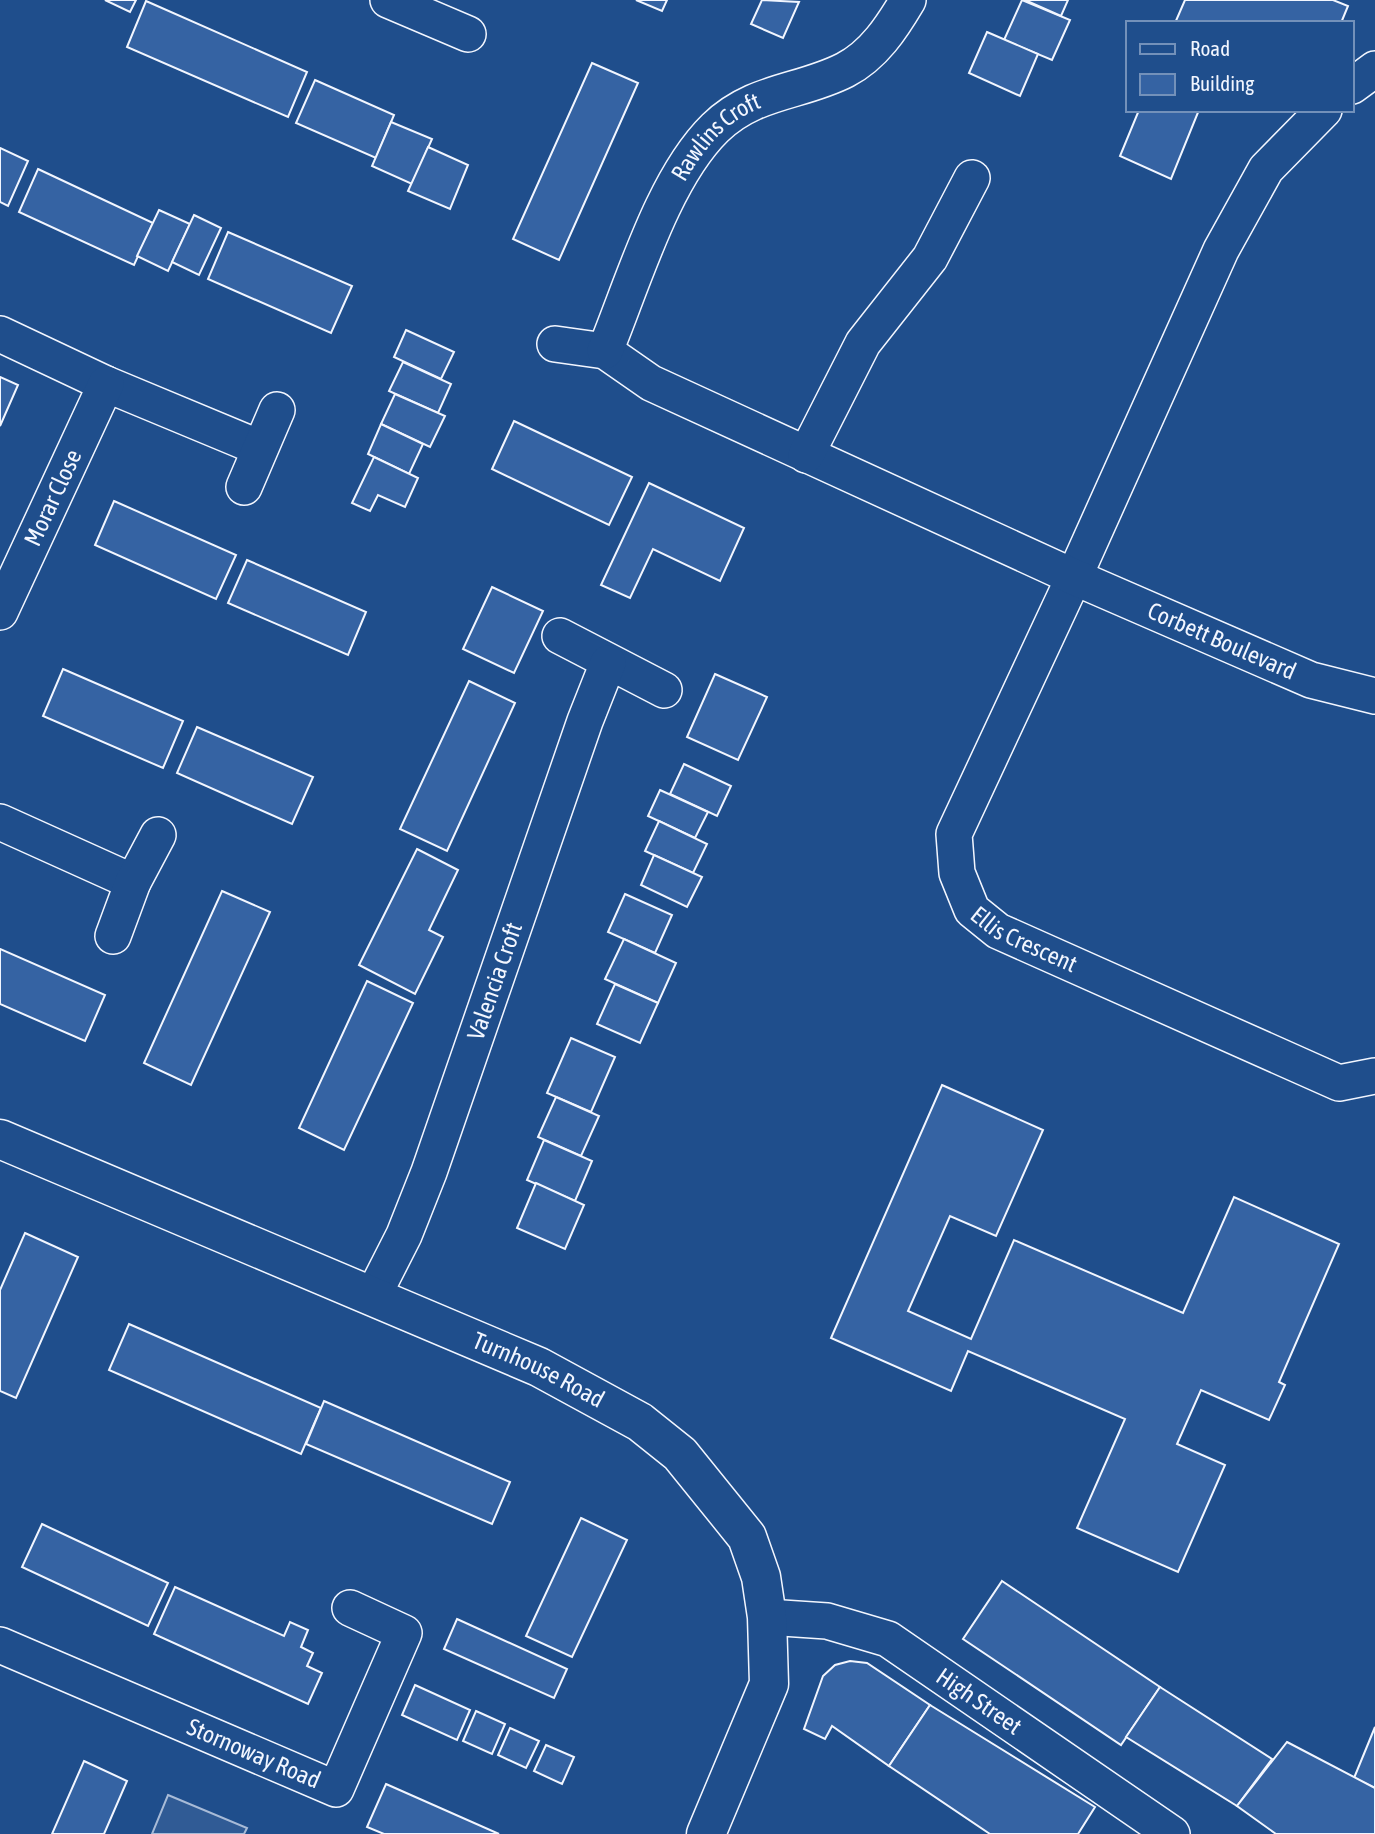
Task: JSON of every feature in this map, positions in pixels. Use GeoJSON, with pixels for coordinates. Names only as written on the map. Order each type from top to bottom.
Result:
{"type":"FeatureCollection","features":[{"type":"Feature","properties":{"kind":"street"},"geometry":{"type":"LineString","coordinates":[[388,0],[468,34]]}},
{"type":"Feature","properties":{"kind":"street","name":"Rawlins Croft"},"geometry":{"type":"LineString","coordinates":[[605,351],[682,170],[715,128],[751,100],[846,69],[881,42],[908,0]]}},
{"type":"Feature","properties":{"kind":"street"},"geometry":{"type":"LineString","coordinates":[[1354,85],[1375,69]]}},
{"type":"Feature","properties":{"kind":"street","name":"Ellis Crescent"},"geometry":{"type":"LineString","coordinates":[[1322,112],[1266,169],[1252,217],[1221,250],[1074,577],[954,834],[957,873],[972,910],[998,931],[1339,1083],[1375,1076]]}},
{"type":"Feature","properties":{"kind":"street"},"geometry":{"type":"LineString","coordinates":[[806,455],[863,344],[930,258],[972,178]]}},
{"type":"Feature","properties":{"kind":"street"},"geometry":{"type":"LineString","coordinates":[[0,334],[106,384],[260,449]]}},
{"type":"Feature","properties":{"kind":"street"},"geometry":{"type":"LineString","coordinates":[[555,344],[605,351]]}},
{"type":"Feature","properties":{"kind":"street","name":"Corbett Boulevard"},"geometry":{"type":"LineString","coordinates":[[605,351],[651,383],[1074,577],[1311,680],[1375,696]]}},
{"type":"Feature","properties":{"kind":"street","name":"Morar Close"},"geometry":{"type":"LineString","coordinates":[[0,611],[106,384]]}},
{"type":"Feature","properties":{"kind":"street"},"geometry":{"type":"LineString","coordinates":[[244,487],[277,410]]}},
{"type":"Feature","properties":{"kind":"street"},"geometry":{"type":"LineString","coordinates":[[560,636],[664,691]]}},
{"type":"Feature","properties":{"kind":"street","name":"Valencia Croft"},"geometry":{"type":"LineString","coordinates":[[373,1297],[404,1235],[429,1172],[585,721],[608,663]]}},
{"type":"Feature","properties":{"kind":"street"},"geometry":{"type":"LineString","coordinates":[[0,822],[133,882]]}},
{"type":"Feature","properties":{"kind":"street"},"geometry":{"type":"LineString","coordinates":[[113,936],[133,882],[158,835]]}},
{"type":"Feature","properties":{"kind":"street","name":"Turnhouse Road"},"geometry":{"type":"LineString","coordinates":[[0,1139],[580,1387],[640,1422],[680,1454],[747,1537],[761,1577],[767,1617],[769,1684],[706,1834]]}},
{"type":"Feature","properties":{"kind":"street","name":"Stornoway Road"},"geometry":{"type":"LineString","coordinates":[[0,1645],[336,1789],[404,1633],[349,1608]]}},
{"type":"Feature","properties":{"kind":"street","name":"High Street"},"geometry":{"type":"LineString","coordinates":[[767,1617],[827,1621],[888,1639],[1151,1829]]}},
{"type":"Feature","properties":{"kind":"shaded area"},"geometry":{"type":"Polygon","coordinates":[[[168,1795],[247,1828],[244,1834],[152,1834],[168,1795]]]}},
{"type":"Feature","properties":{"kind":"building"},"geometry":{"type":"Polygon","coordinates":[[[105,0],[136,0],[130,12],[105,0]]]}},
{"type":"Feature","properties":{"kind":"building"},"geometry":{"type":"Polygon","coordinates":[[[636,0],[667,0],[662,11],[636,0]]]}},
{"type":"Feature","properties":{"kind":"building"},"geometry":{"type":"Polygon","coordinates":[[[762,0],[799,2],[783,38],[751,24],[762,0]]]}},
{"type":"Feature","properties":{"kind":"building"},"geometry":{"type":"Polygon","coordinates":[[[1022,0],[1070,20],[1052,60],[1004,40],[1022,0]]]}},
{"type":"Feature","properties":{"kind":"building"},"geometry":{"type":"Polygon","coordinates":[[[1025,0],[1068,0],[1061,16],[1025,0]]]}},
{"type":"Feature","properties":{"kind":"building"},"geometry":{"type":"Polygon","coordinates":[[[1185,0],[1333,0],[1348,6],[1342,21],[1176,21],[1185,0]]]}},
{"type":"Feature","properties":{"kind":"building"},"geometry":{"type":"Polygon","coordinates":[[[146,1],[307,72],[288,117],[127,47],[146,1]]]}},
{"type":"Feature","properties":{"kind":"building"},"geometry":{"type":"Polygon","coordinates":[[[987,32],[1038,54],[1020,96],[969,73],[987,32]]]}},
{"type":"Feature","properties":{"kind":"building"},"geometry":{"type":"Polygon","coordinates":[[[592,63],[638,83],[559,260],[513,239],[592,63]]]}},
{"type":"Feature","properties":{"kind":"building"},"geometry":{"type":"Polygon","coordinates":[[[315,80],[394,115],[376,158],[296,123],[315,80]]]}},
{"type":"Feature","properties":{"kind":"building"},"geometry":{"type":"Polygon","coordinates":[[[1138,112],[1198,112],[1171,179],[1120,156],[1138,112]]]}},
{"type":"Feature","properties":{"kind":"building"},"geometry":{"type":"Polygon","coordinates":[[[391,122],[432,139],[412,184],[372,166],[391,122]]]}},
{"type":"Feature","properties":{"kind":"building"},"geometry":{"type":"Polygon","coordinates":[[[428,147],[468,165],[450,209],[408,191],[428,147]]]}},
{"type":"Feature","properties":{"kind":"building"},"geometry":{"type":"Polygon","coordinates":[[[0,148],[28,161],[8,206],[0,202],[0,148]]]}},
{"type":"Feature","properties":{"kind":"building"},"geometry":{"type":"Polygon","coordinates":[[[38,169],[153,223],[134,265],[19,212],[38,169]]]}},
{"type":"Feature","properties":{"kind":"building"},"geometry":{"type":"Polygon","coordinates":[[[159,210],[190,224],[168,271],[137,256],[159,210]]]}},
{"type":"Feature","properties":{"kind":"building"},"geometry":{"type":"Polygon","coordinates":[[[194,215],[221,228],[199,275],[172,262],[194,215]]]}},
{"type":"Feature","properties":{"kind":"building"},"geometry":{"type":"Polygon","coordinates":[[[228,232],[352,286],[331,333],[208,279],[228,232]]]}},
{"type":"Feature","properties":{"kind":"building"},"geometry":{"type":"Polygon","coordinates":[[[406,330],[454,352],[441,379],[394,357],[406,330]]]}},
{"type":"Feature","properties":{"kind":"building"},"geometry":{"type":"Polygon","coordinates":[[[403,362],[451,384],[438,413],[389,391],[403,362]]]}},
{"type":"Feature","properties":{"kind":"building"},"geometry":{"type":"Polygon","coordinates":[[[0,377],[18,385],[0,426],[0,377]]]}},
{"type":"Feature","properties":{"kind":"building"},"geometry":{"type":"Polygon","coordinates":[[[395,394],[445,416],[430,447],[381,424],[395,394]]]}},
{"type":"Feature","properties":{"kind":"building"},"geometry":{"type":"Polygon","coordinates":[[[514,421],[632,477],[609,525],[492,469],[514,421]]]}},
{"type":"Feature","properties":{"kind":"building"},"geometry":{"type":"Polygon","coordinates":[[[381,424],[423,444],[409,474],[368,454],[381,424]]]}},
{"type":"Feature","properties":{"kind":"building"},"geometry":{"type":"Polygon","coordinates":[[[374,457],[418,478],[405,507],[378,495],[370,511],[352,503],[374,457]]]}},
{"type":"Feature","properties":{"kind":"building"},"geometry":{"type":"Polygon","coordinates":[[[649,483],[744,528],[720,581],[653,549],[630,598],[601,585],[649,483]]]}},
{"type":"Feature","properties":{"kind":"building"},"geometry":{"type":"Polygon","coordinates":[[[114,501],[236,555],[216,599],[95,545],[114,501]]]}},
{"type":"Feature","properties":{"kind":"building"},"geometry":{"type":"Polygon","coordinates":[[[247,560],[366,612],[348,655],[228,603],[247,560]]]}},
{"type":"Feature","properties":{"kind":"building"},"geometry":{"type":"Polygon","coordinates":[[[492,587],[543,611],[514,673],[463,649],[492,587]]]}},
{"type":"Feature","properties":{"kind":"building"},"geometry":{"type":"Polygon","coordinates":[[[63,669],[183,721],[163,768],[43,716],[63,669]]]}},
{"type":"Feature","properties":{"kind":"building"},"geometry":{"type":"Polygon","coordinates":[[[715,674],[767,697],[738,760],[687,737],[715,674]]]}},
{"type":"Feature","properties":{"kind":"building"},"geometry":{"type":"Polygon","coordinates":[[[469,681],[515,703],[447,851],[400,829],[469,681]]]}},
{"type":"Feature","properties":{"kind":"building"},"geometry":{"type":"Polygon","coordinates":[[[197,727],[313,777],[292,824],[177,773],[197,727]]]}},
{"type":"Feature","properties":{"kind":"building"},"geometry":{"type":"Polygon","coordinates":[[[684,764],[731,786],[717,816],[670,794],[684,764]]]}},
{"type":"Feature","properties":{"kind":"building"},"geometry":{"type":"Polygon","coordinates":[[[660,790],[708,812],[695,838],[648,816],[660,790]]]}},
{"type":"Feature","properties":{"kind":"building"},"geometry":{"type":"Polygon","coordinates":[[[659,821],[707,844],[693,873],[645,851],[659,821]]]}},
{"type":"Feature","properties":{"kind":"building"},"geometry":{"type":"Polygon","coordinates":[[[417,849],[458,870],[429,930],[443,937],[415,994],[359,965],[417,849]]]}},
{"type":"Feature","properties":{"kind":"building"},"geometry":{"type":"Polygon","coordinates":[[[654,855],[702,877],[687,907],[641,885],[654,855]]]}},
{"type":"Feature","properties":{"kind":"building"},"geometry":{"type":"Polygon","coordinates":[[[222,891],[270,912],[191,1085],[144,1063],[222,891]]]}},
{"type":"Feature","properties":{"kind":"building"},"geometry":{"type":"Polygon","coordinates":[[[625,894],[672,915],[655,953],[608,932],[625,894]]]}},
{"type":"Feature","properties":{"kind":"building"},"geometry":{"type":"Polygon","coordinates":[[[624,939],[676,963],[658,1003],[605,979],[624,939]]]}},
{"type":"Feature","properties":{"kind":"building"},"geometry":{"type":"Polygon","coordinates":[[[0,949],[105,995],[85,1041],[0,1004],[0,949]]]}},
{"type":"Feature","properties":{"kind":"building"},"geometry":{"type":"Polygon","coordinates":[[[367,981],[413,1003],[344,1150],[299,1128],[367,981]]]}},
{"type":"Feature","properties":{"kind":"building"},"geometry":{"type":"Polygon","coordinates":[[[615,984],[658,1003],[640,1043],[597,1024],[615,984]]]}},
{"type":"Feature","properties":{"kind":"building"},"geometry":{"type":"Polygon","coordinates":[[[571,1038],[615,1057],[591,1112],[547,1093],[571,1038]]]}},
{"type":"Feature","properties":{"kind":"building"},"geometry":{"type":"Polygon","coordinates":[[[942,1085],[1043,1130],[996,1236],[950,1216],[908,1311],[971,1339],[1014,1240],[1183,1313],[1234,1197],[1339,1244],[1279,1382],[1285,1385],[1269,1420],[1201,1390],[1177,1444],[1225,1465],[1178,1572],[1077,1528],[1125,1419],[968,1351],[951,1391],[831,1338],[942,1085]]]}},
{"type":"Feature","properties":{"kind":"building"},"geometry":{"type":"Polygon","coordinates":[[[556,1097],[599,1116],[581,1156],[538,1137],[556,1097]]]}},
{"type":"Feature","properties":{"kind":"building"},"geometry":{"type":"Polygon","coordinates":[[[544,1140],[592,1161],[575,1201],[527,1180],[544,1140]]]}},
{"type":"Feature","properties":{"kind":"building"},"geometry":{"type":"Polygon","coordinates":[[[536,1183],[584,1205],[565,1249],[517,1228],[536,1183]]]}},
{"type":"Feature","properties":{"kind":"building"},"geometry":{"type":"Polygon","coordinates":[[[25,1233],[78,1257],[16,1398],[0,1391],[0,1290],[25,1233]]]}},
{"type":"Feature","properties":{"kind":"building"},"geometry":{"type":"Polygon","coordinates":[[[129,1324],[321,1408],[301,1454],[109,1370],[129,1324]]]}},
{"type":"Feature","properties":{"kind":"building"},"geometry":{"type":"Polygon","coordinates":[[[324,1401],[510,1482],[492,1524],[306,1444],[324,1401]]]}},
{"type":"Feature","properties":{"kind":"building"},"geometry":{"type":"Polygon","coordinates":[[[581,1518],[627,1540],[572,1657],[526,1636],[581,1518]]]}},
{"type":"Feature","properties":{"kind":"building"},"geometry":{"type":"Polygon","coordinates":[[[42,1524],[168,1583],[148,1626],[22,1567],[42,1524]]]}},
{"type":"Feature","properties":{"kind":"building"},"geometry":{"type":"Polygon","coordinates":[[[1002,1581],[1160,1687],[1121,1745],[963,1639],[1002,1581]]]}},
{"type":"Feature","properties":{"kind":"building"},"geometry":{"type":"Polygon","coordinates":[[[175,1587],[284,1636],[290,1622],[308,1630],[301,1647],[313,1653],[307,1666],[322,1673],[308,1704],[154,1634],[175,1587]]]}},
{"type":"Feature","properties":{"kind":"building"},"geometry":{"type":"Polygon","coordinates":[[[457,1619],[567,1669],[554,1698],[444,1649],[457,1619]]]}},
{"type":"Feature","properties":{"kind":"building"},"geometry":{"type":"Polygon","coordinates":[[[850,1661],[867,1663],[930,1705],[889,1766],[832,1726],[825,1739],[804,1729],[823,1676],[835,1665],[850,1661]]]}},
{"type":"Feature","properties":{"kind":"building"},"geometry":{"type":"Polygon","coordinates":[[[415,1685],[470,1710],[457,1740],[402,1715],[415,1685]]]}},
{"type":"Feature","properties":{"kind":"building"},"geometry":{"type":"Polygon","coordinates":[[[1160,1687],[1272,1759],[1237,1806],[1126,1737],[1160,1687]]]}},
{"type":"Feature","properties":{"kind":"building"},"geometry":{"type":"Polygon","coordinates":[[[930,1705],[1095,1807],[1078,1834],[990,1834],[889,1766],[930,1705]]]}},
{"type":"Feature","properties":{"kind":"building"},"geometry":{"type":"Polygon","coordinates":[[[476,1711],[505,1724],[492,1754],[463,1741],[476,1711]]]}},
{"type":"Feature","properties":{"kind":"building"},"geometry":{"type":"Polygon","coordinates":[[[1375,1727],[1375,1788],[1354,1778],[1375,1727]]]}},
{"type":"Feature","properties":{"kind":"building"},"geometry":{"type":"Polygon","coordinates":[[[510,1728],[539,1741],[526,1768],[498,1755],[510,1728]]]}},
{"type":"Feature","properties":{"kind":"building"},"geometry":{"type":"Polygon","coordinates":[[[1287,1742],[1375,1788],[1375,1834],[1276,1834],[1237,1806],[1287,1742]]]}},
{"type":"Feature","properties":{"kind":"building"},"geometry":{"type":"Polygon","coordinates":[[[546,1745],[574,1757],[562,1784],[534,1771],[546,1745]]]}},
{"type":"Feature","properties":{"kind":"building"},"geometry":{"type":"Polygon","coordinates":[[[84,1761],[127,1781],[104,1834],[52,1834],[84,1761]]]}},
{"type":"Feature","properties":{"kind":"building"},"geometry":{"type":"Polygon","coordinates":[[[386,1784],[499,1834],[384,1834],[367,1827],[386,1784]]]}}]}
